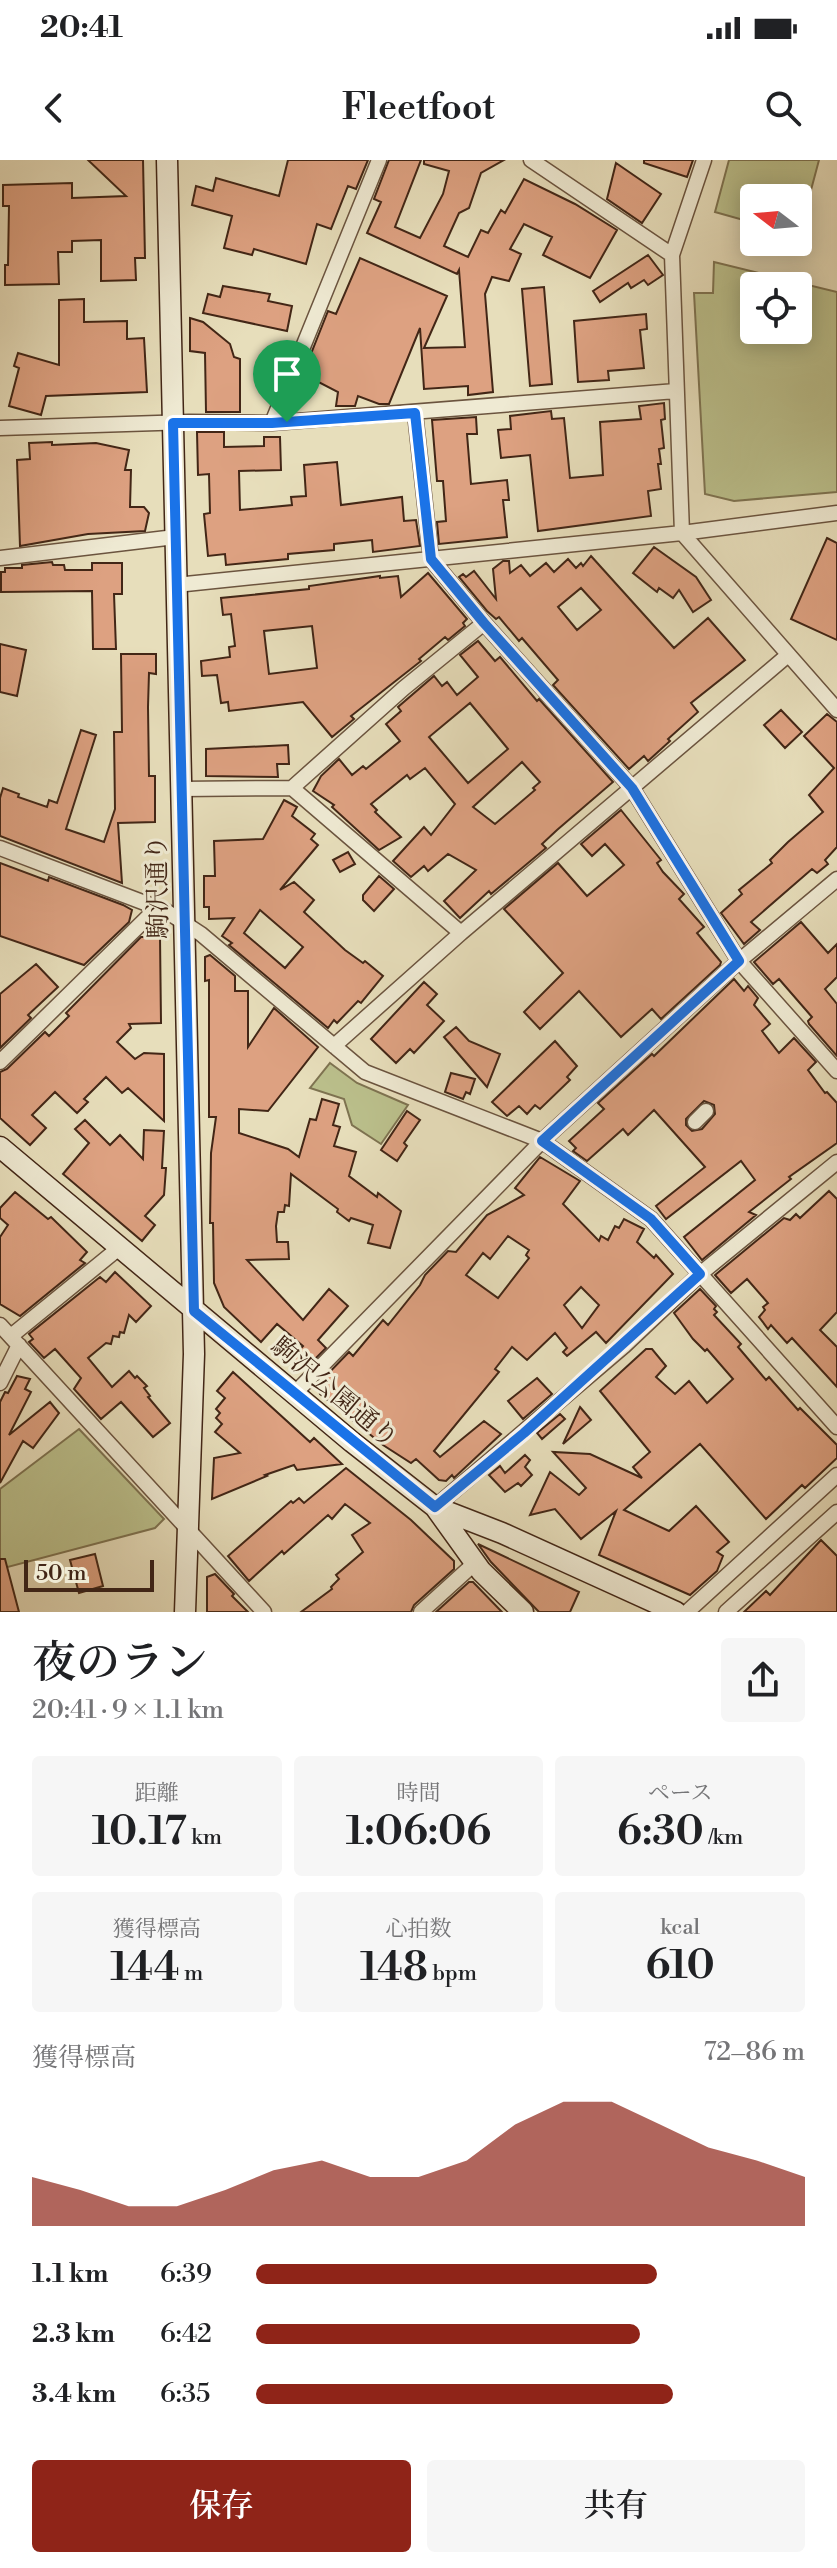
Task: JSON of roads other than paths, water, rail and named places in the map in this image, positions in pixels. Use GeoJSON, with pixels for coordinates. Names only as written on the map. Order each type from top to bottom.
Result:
{"type":"FeatureCollection","features":[{"type":"Feature","properties":{"kind":"main road","name":"駒沢通り"},"geometry":{"type":"LineString","coordinates":[[167,160],[194,1311],[185,1612]]}},
{"type":"Feature","properties":{"kind":"main road","name":"駒沢公園通り"},"geometry":{"type":"LineString","coordinates":[[0,1147],[352,1442],[435,1507],[502,1533],[676,1612]]}},
{"type":"Feature","properties":{"kind":"main road"},"geometry":{"type":"LineString","coordinates":[[435,1507],[475,1563],[523,1612]]}},
{"type":"Feature","properties":{"kind":"street"},"geometry":{"type":"LineString","coordinates":[[272,423],[379,160]]}},
{"type":"Feature","properties":{"kind":"street"},"geometry":{"type":"LineString","coordinates":[[531,160],[672,255]]}},
{"type":"Feature","properties":{"kind":"street"},"geometry":{"type":"LineString","coordinates":[[704,160],[672,255],[682,533],[837,710]]}},
{"type":"Feature","properties":{"kind":"street"},"geometry":{"type":"LineString","coordinates":[[0,428],[272,423],[676,391]]}},
{"type":"Feature","properties":{"kind":"street"},"geometry":{"type":"LineString","coordinates":[[415,413],[431,559],[632,788],[739,961],[837,1071]]}},
{"type":"Feature","properties":{"kind":"street"},"geometry":{"type":"LineString","coordinates":[[176,585],[682,533],[837,513]]}},
{"type":"Feature","properties":{"kind":"street"},"geometry":{"type":"LineString","coordinates":[[0,558],[175,537]]}},
{"type":"Feature","properties":{"kind":"street"},"geometry":{"type":"LineString","coordinates":[[292,788],[404,688],[484,623]]}},
{"type":"Feature","properties":{"kind":"street"},"geometry":{"type":"LineString","coordinates":[[334,1046],[461,933],[788,655]]}},
{"type":"Feature","properties":{"kind":"street"},"geometry":{"type":"LineString","coordinates":[[180,789],[292,788],[461,933]]}},
{"type":"Feature","properties":{"kind":"street"},"geometry":{"type":"LineString","coordinates":[[0,848],[158,907],[185,923],[365,1072],[542,1141],[651,1219],[837,1427]]}},
{"type":"Feature","properties":{"kind":"street"},"geometry":{"type":"LineString","coordinates":[[296,1392],[542,1141],[739,961],[837,879]]}},
{"type":"Feature","properties":{"kind":"street"},"geometry":{"type":"LineString","coordinates":[[0,1062],[158,907]]}},
{"type":"Feature","properties":{"kind":"street"},"geometry":{"type":"LineString","coordinates":[[435,1507],[602,1365],[700,1274],[837,1162]]}},
{"type":"Feature","properties":{"kind":"street"},"geometry":{"type":"LineString","coordinates":[[0,1383],[10,1336],[119,1248]]}},
{"type":"Feature","properties":{"kind":"street"},"geometry":{"type":"LineString","coordinates":[[10,1336],[264,1612]]}},
{"type":"Feature","properties":{"kind":"street"},"geometry":{"type":"LineString","coordinates":[[687,1612],[837,1475]]}},
{"type":"Feature","properties":{"kind":"street"},"geometry":{"type":"LineString","coordinates":[[726,1612],[837,1512]]}},
{"type":"Feature","properties":{"kind":"street"},"geometry":{"type":"LineString","coordinates":[[421,1612],[475,1563]]}}]}
